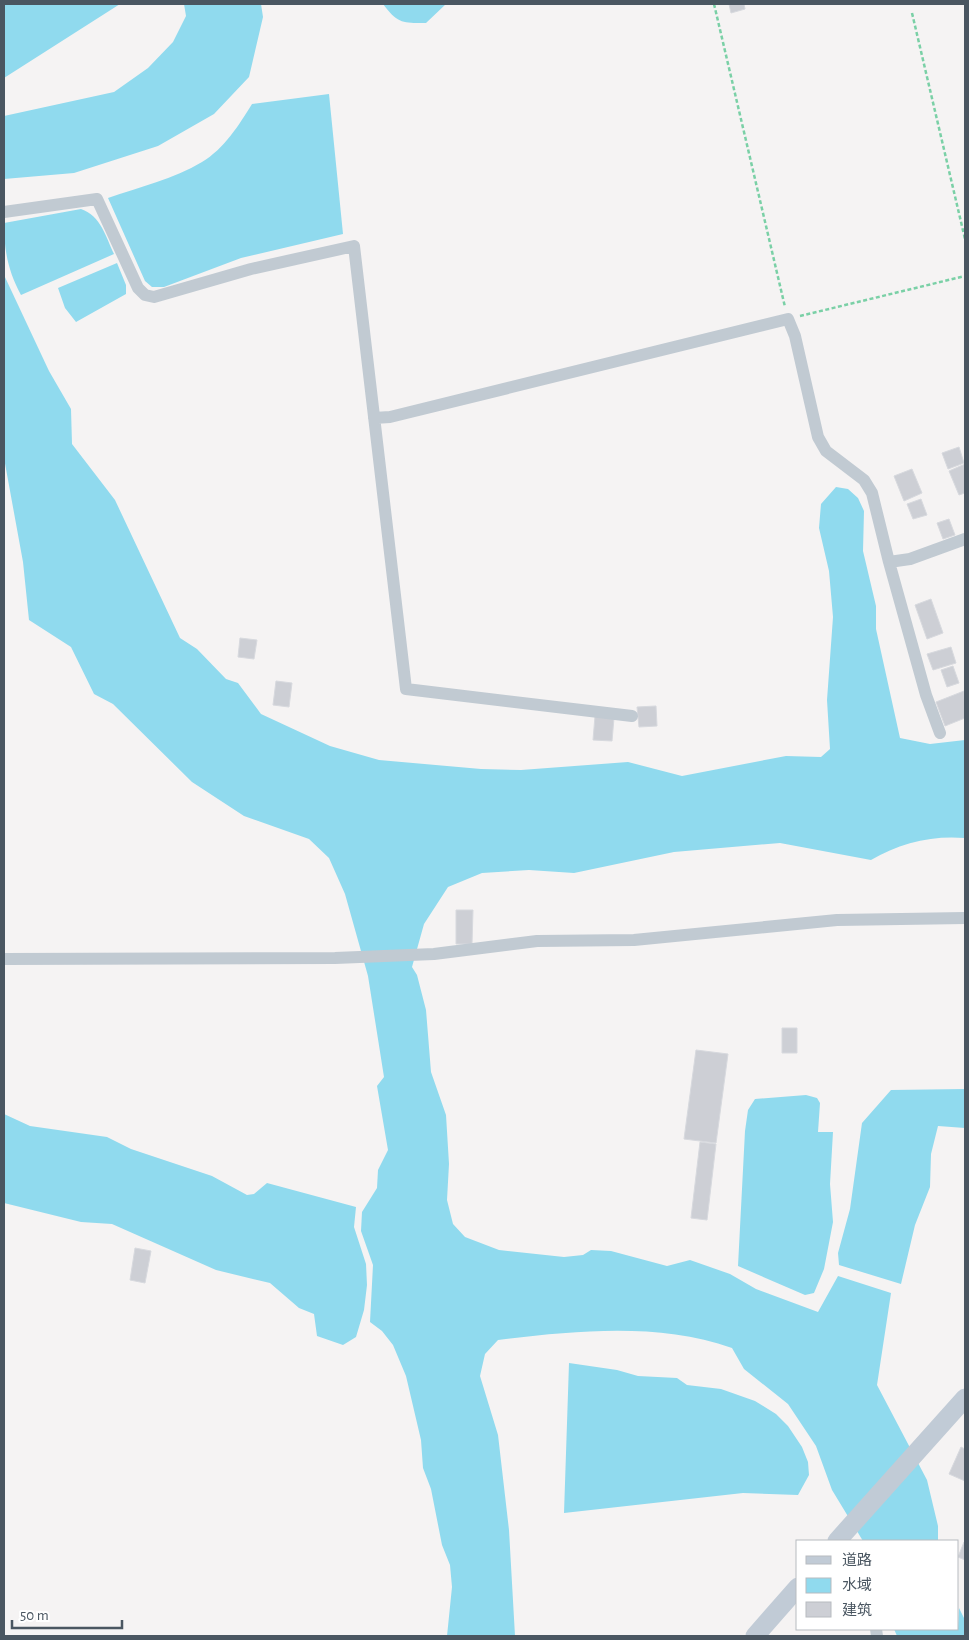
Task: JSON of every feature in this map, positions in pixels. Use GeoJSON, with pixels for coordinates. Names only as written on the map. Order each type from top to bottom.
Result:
{"type":"FeatureCollection","features":[{"type":"Feature","properties":{"kind":"main road"},"geometry":{"type":"LineString","coordinates":[[843,1535],[918,1448],[965,1398]]}},
{"type":"Feature","properties":{"kind":"main road"},"geometry":{"type":"LineString","coordinates":[[755,1636],[796,1589]]}},
{"type":"Feature","properties":{"kind":"street"},"geometry":{"type":"LineString","coordinates":[[4,212],[97,198],[138,288],[145,295],[154,297],[251,269],[354,246],[406,689],[632,716]]}},
{"type":"Feature","properties":{"kind":"street"},"geometry":{"type":"LineString","coordinates":[[374,418],[390,417],[788,319],[795,336],[818,437],[826,451],[864,480],[872,493],[926,695],[940,733]]}},
{"type":"Feature","properties":{"kind":"street"},"geometry":{"type":"LineString","coordinates":[[889,562],[910,559],[965,539]]}},
{"type":"Feature","properties":{"kind":"street"},"geometry":{"type":"LineString","coordinates":[[4,959],[335,958],[434,954],[536,941],[634,940],[837,920],[965,918]]}},
{"type":"Feature","properties":{"kind":"path"},"geometry":{"type":"LineString","coordinates":[[714,4],[788,319],[965,276]]}},
{"type":"Feature","properties":{"kind":"path"},"geometry":{"type":"LineString","coordinates":[[912,13],[965,239]]}},
{"type":"Feature","properties":{"kind":"water"},"geometry":{"type":"Polygon","coordinates":[[[4,4],[120,4],[4,78],[4,4]]]}},
{"type":"Feature","properties":{"kind":"water"},"geometry":{"type":"Polygon","coordinates":[[[184,4],[261,4],[263,17],[249,77],[214,114],[158,146],[74,173],[4,179],[4,116],[114,92],[148,68],[173,42],[186,16],[184,4]]]}},
{"type":"Feature","properties":{"kind":"water"},"geometry":{"type":"Polygon","coordinates":[[[383,4],[446,4],[426,23],[418,23],[397,19],[383,4]]]}},
{"type":"Feature","properties":{"kind":"water"},"geometry":{"type":"Polygon","coordinates":[[[329,94],[343,234],[241,258],[164,287],[152,287],[145,281],[108,198],[168,178],[210,157],[236,128],[252,104],[329,94]]]}},
{"type":"Feature","properties":{"kind":"water"},"geometry":{"type":"Polygon","coordinates":[[[81,209],[88,212],[98,222],[114,254],[21,295],[8,260],[4,223],[81,209]]]}},
{"type":"Feature","properties":{"kind":"water"},"geometry":{"type":"Polygon","coordinates":[[[117,263],[126,285],[126,294],[76,322],[65,308],[58,288],[117,263]]]}},
{"type":"Feature","properties":{"kind":"water"},"geometry":{"type":"Polygon","coordinates":[[[4,275],[49,371],[71,409],[72,444],[115,500],[180,638],[197,649],[226,679],[238,683],[261,714],[330,746],[379,760],[481,769],[521,770],[628,762],[682,776],[786,756],[821,757],[830,749],[827,700],[833,617],[829,571],[819,528],[821,504],[836,487],[848,489],[858,498],[864,511],[863,551],[876,606],[876,629],[900,738],[930,744],[965,740],[965,838],[953,837],[916,842],[893,849],[871,860],[780,843],[674,852],[574,873],[529,870],[482,873],[448,887],[424,924],[412,967],[417,975],[426,1010],[431,1072],[446,1115],[449,1164],[447,1200],[453,1224],[465,1237],[499,1250],[564,1257],[583,1255],[591,1250],[611,1251],[667,1266],[690,1260],[730,1274],[756,1289],[818,1312],[838,1276],[891,1293],[877,1385],[927,1480],[938,1526],[938,1540],[862,1540],[832,1490],[816,1446],[788,1404],[744,1369],[732,1348],[704,1340],[675,1335],[616,1331],[556,1334],[498,1340],[485,1354],[480,1376],[498,1435],[509,1530],[515,1636],[447,1636],[452,1587],[450,1565],[442,1545],[431,1489],[423,1468],[421,1440],[406,1376],[393,1345],[382,1331],[370,1322],[373,1265],[361,1231],[362,1212],[377,1188],[378,1170],[388,1150],[377,1086],[384,1077],[368,976],[345,894],[329,858],[309,839],[244,816],[192,782],[113,704],[94,694],[71,647],[29,620],[23,562],[4,458],[4,275]]]}},
{"type":"Feature","properties":{"kind":"water"},"geometry":{"type":"Polygon","coordinates":[[[965,1089],[965,1128],[938,1126],[931,1154],[930,1187],[915,1225],[901,1284],[839,1265],[838,1253],[850,1209],[862,1123],[891,1090],[965,1089]]]}},
{"type":"Feature","properties":{"kind":"water"},"geometry":{"type":"Polygon","coordinates":[[[806,1095],[817,1098],[820,1103],[818,1132],[833,1132],[830,1184],[833,1222],[824,1269],[814,1293],[805,1295],[738,1266],[745,1131],[748,1110],[755,1099],[806,1095]]]}},
{"type":"Feature","properties":{"kind":"water"},"geometry":{"type":"Polygon","coordinates":[[[4,1114],[30,1126],[107,1137],[131,1149],[212,1176],[247,1195],[254,1194],[267,1183],[356,1207],[354,1227],[366,1264],[367,1285],[364,1310],[356,1337],[343,1345],[317,1336],[314,1314],[299,1308],[270,1283],[216,1270],[112,1224],[81,1222],[4,1203],[4,1114]]]}},
{"type":"Feature","properties":{"kind":"water"},"geometry":{"type":"Polygon","coordinates":[[[569,1363],[617,1370],[638,1376],[677,1378],[687,1385],[721,1389],[755,1401],[776,1414],[788,1426],[802,1447],[808,1462],[809,1475],[798,1495],[743,1493],[564,1513],[569,1363]]]}},
{"type":"Feature","properties":{"kind":"water"},"geometry":{"type":"Polygon","coordinates":[[[959,1608],[965,1620],[965,1636],[897,1636],[894,1630],[959,1630],[959,1608]]]}},
{"type":"Feature","properties":{"kind":"building"},"geometry":{"type":"Polygon","coordinates":[[[729,4],[744,4],[745,9],[731,13],[729,4]]]}},
{"type":"Feature","properties":{"kind":"building"},"geometry":{"type":"Polygon","coordinates":[[[959,447],[964,463],[948,469],[942,453],[959,447]]]}},
{"type":"Feature","properties":{"kind":"building"},"geometry":{"type":"Polygon","coordinates":[[[965,464],[965,493],[959,495],[949,471],[965,464]]]}},
{"type":"Feature","properties":{"kind":"building"},"geometry":{"type":"Polygon","coordinates":[[[912,469],[922,493],[904,501],[894,476],[912,469]]]}},
{"type":"Feature","properties":{"kind":"building"},"geometry":{"type":"Polygon","coordinates":[[[921,499],[927,515],[913,519],[907,504],[921,499]]]}},
{"type":"Feature","properties":{"kind":"building"},"geometry":{"type":"Polygon","coordinates":[[[949,519],[955,535],[943,539],[937,523],[949,519]]]}},
{"type":"Feature","properties":{"kind":"building"},"geometry":{"type":"Polygon","coordinates":[[[931,599],[943,633],[927,639],[915,605],[931,599]]]}},
{"type":"Feature","properties":{"kind":"building"},"geometry":{"type":"Polygon","coordinates":[[[240,638],[257,640],[254,659],[238,657],[240,638]]]}},
{"type":"Feature","properties":{"kind":"building"},"geometry":{"type":"Polygon","coordinates":[[[951,647],[956,663],[933,670],[927,654],[951,647]]]}},
{"type":"Feature","properties":{"kind":"building"},"geometry":{"type":"Polygon","coordinates":[[[953,666],[959,683],[947,687],[941,670],[953,666]]]}},
{"type":"Feature","properties":{"kind":"building"},"geometry":{"type":"Polygon","coordinates":[[[276,681],[292,683],[289,707],[273,705],[276,681]]]}},
{"type":"Feature","properties":{"kind":"building"},"geometry":{"type":"Polygon","coordinates":[[[964,691],[965,718],[945,726],[936,702],[964,691]]]}},
{"type":"Feature","properties":{"kind":"building"},"geometry":{"type":"Polygon","coordinates":[[[656,706],[657,726],[639,727],[637,707],[656,706]]]}},
{"type":"Feature","properties":{"kind":"building"},"geometry":{"type":"Polygon","coordinates":[[[595,716],[614,718],[612,741],[593,740],[595,716]]]}},
{"type":"Feature","properties":{"kind":"building"},"geometry":{"type":"Polygon","coordinates":[[[456,910],[473,910],[472,944],[456,944],[456,910]]]}},
{"type":"Feature","properties":{"kind":"building"},"geometry":{"type":"Polygon","coordinates":[[[782,1028],[797,1028],[797,1053],[782,1053],[782,1028]]]}},
{"type":"Feature","properties":{"kind":"building"},"geometry":{"type":"Polygon","coordinates":[[[696,1050],[728,1054],[716,1143],[684,1139],[696,1050]]]}},
{"type":"Feature","properties":{"kind":"building"},"geometry":{"type":"Polygon","coordinates":[[[700,1142],[716,1144],[707,1220],[691,1218],[700,1142]]]}},
{"type":"Feature","properties":{"kind":"building"},"geometry":{"type":"Polygon","coordinates":[[[135,1248],[151,1251],[145,1283],[130,1280],[135,1248]]]}},
{"type":"Feature","properties":{"kind":"building"},"geometry":{"type":"Polygon","coordinates":[[[961,1447],[965,1449],[965,1481],[949,1474],[961,1447]]]}},
{"type":"Feature","properties":{"kind":"building"},"geometry":{"type":"Polygon","coordinates":[[[964,1542],[965,1560],[959,1557],[964,1542]]]}}]}
